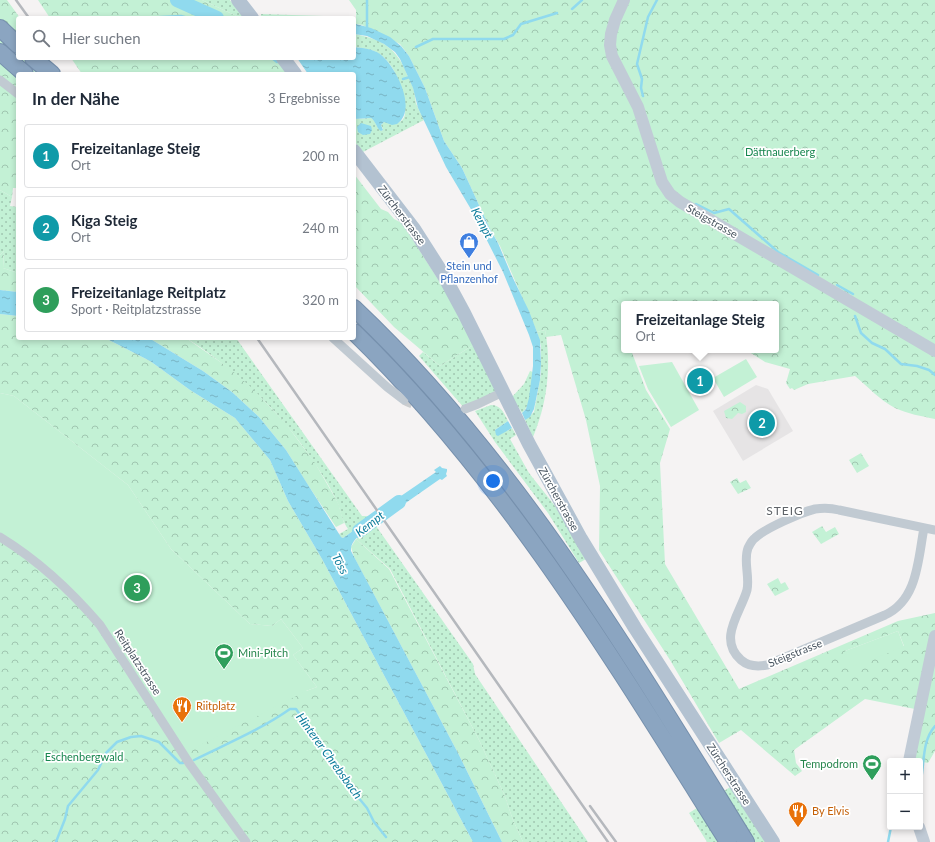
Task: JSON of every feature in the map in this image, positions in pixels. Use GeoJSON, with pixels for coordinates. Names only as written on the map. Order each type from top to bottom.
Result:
{"type":"FeatureCollection","features":[{"type":"Feature","properties":{"kind":"highway"},"geometry":{"type":"LineString","coordinates":[[0,28],[16,43]]}},
{"type":"Feature","properties":{"kind":"highway"},"geometry":{"type":"LineString","coordinates":[[0,52],[23,72]]}},
{"type":"Feature","properties":{"kind":"highway"},"geometry":{"type":"LineString","coordinates":[[35,60],[50,72]]}},
{"type":"Feature","properties":{"kind":"highway"},"geometry":{"type":"LineString","coordinates":[[356,310],[434,390],[484,450],[531,512],[612,628],[746,842]]}},
{"type":"Feature","properties":{"kind":"highway"},"geometry":{"type":"LineString","coordinates":[[356,334],[392,371],[434,418],[475,467],[526,533],[609,654],[728,842]]}},
{"type":"Feature","properties":{"kind":"main road"},"geometry":{"type":"LineString","coordinates":[[238,0],[250,16]]}},
{"type":"Feature","properties":{"kind":"main road","name":"Steigstrasse"},"geometry":{"type":"LineString","coordinates":[[624,0],[612,28],[610,40],[611,52],[634,97],[661,179],[670,194],[680,202],[935,351]]}},
{"type":"Feature","properties":{"kind":"main road"},"geometry":{"type":"LineString","coordinates":[[284,60],[294,72]]}},
{"type":"Feature","properties":{"kind":"main road","name":"Zürcherstrasse"},"geometry":{"type":"LineString","coordinates":[[356,154],[410,224],[433,257],[458,300],[512,411],[560,503],[612,591],[773,842]]}},
{"type":"Feature","properties":{"kind":"main road"},"geometry":{"type":"LineString","coordinates":[[910,758],[935,636]]}},
{"type":"Feature","properties":{"kind":"main road"},"geometry":{"type":"LineString","coordinates":[[920,830],[924,842]]}},
{"type":"Feature","properties":{"kind":"street"},"geometry":{"type":"LineString","coordinates":[[0,80],[16,92]]}},
{"type":"Feature","properties":{"kind":"street"},"geometry":{"type":"LineString","coordinates":[[335,340],[387,387],[404,400]]}},
{"type":"Feature","properties":{"kind":"street"},"geometry":{"type":"LineString","coordinates":[[465,408],[478,404],[503,392]]}},
{"type":"Feature","properties":{"kind":"street","name":"Steigstrasse"},"geometry":{"type":"LineString","coordinates":[[924,528],[911,591],[904,601],[892,612],[767,665],[750,665],[743,662],[735,653],[731,644],[730,633],[748,587],[747,551],[751,541],[758,535],[803,513],[814,509],[825,508],[935,530]]}},
{"type":"Feature","properties":{"kind":"street","name":"Reitplatzstrasse"},"geometry":{"type":"LineString","coordinates":[[0,537],[18,548],[42,568],[100,624],[189,763],[246,842]]}},
{"type":"Feature","properties":{"kind":"shaded area"},"geometry":{"type":"Polygon","coordinates":[[[756,385],[768,389],[793,431],[743,461],[713,411],[756,385]]]}},
{"type":"Feature","properties":{"kind":"green space"},"geometry":{"type":"Polygon","coordinates":[[[0,0],[7,0],[19,16],[16,16],[16,60],[49,60],[58,72],[16,72],[16,188],[13,188],[12,197],[0,190],[0,0]]]}},
{"type":"Feature","properties":{"kind":"green space"},"geometry":{"type":"Polygon","coordinates":[[[38,0],[202,0],[237,16],[49,16],[38,0]]]}},
{"type":"Feature","properties":{"kind":"green space"},"geometry":{"type":"Polygon","coordinates":[[[202,0],[230,0],[242,16],[237,16],[202,0]]]}},
{"type":"Feature","properties":{"kind":"green space","name":"Dättnauerberg"},"geometry":{"type":"Polygon","coordinates":[[[349,0],[935,0],[935,419],[895,408],[879,397],[855,376],[808,384],[794,390],[792,388],[790,389],[786,383],[790,369],[765,362],[751,353],[779,353],[779,301],[621,301],[621,353],[632,353],[646,390],[670,429],[660,463],[665,564],[739,689],[898,621],[935,613],[935,751],[928,763],[923,762],[923,758],[909,758],[920,710],[865,699],[794,750],[796,763],[802,771],[795,776],[741,730],[719,743],[670,660],[599,550],[600,486],[586,420],[561,335],[546,337],[545,330],[537,332],[500,246],[490,229],[462,168],[444,141],[425,88],[409,56],[400,44],[362,25],[356,24],[356,10],[349,0]],[[898,631],[845,651],[904,646],[898,631]]]}},
{"type":"Feature","properties":{"kind":"green space"},"geometry":{"type":"Polygon","coordinates":[[[261,14],[324,16],[261,16],[261,14]]]}},
{"type":"Feature","properties":{"kind":"green space"},"geometry":{"type":"Polygon","coordinates":[[[356,34],[381,42],[394,52],[404,67],[414,92],[416,103],[424,120],[363,152],[356,143],[356,119],[371,118],[382,131],[383,129],[381,125],[384,122],[396,124],[403,119],[405,114],[403,95],[394,70],[381,55],[375,51],[356,47],[356,34]]]}},
{"type":"Feature","properties":{"kind":"green space"},"geometry":{"type":"Polygon","coordinates":[[[72,60],[284,60],[294,72],[81,72],[72,60]]]}},
{"type":"Feature","properties":{"kind":"green space"},"geometry":{"type":"Polygon","coordinates":[[[356,177],[381,209],[388,212],[394,219],[402,223],[478,342],[440,366],[394,327],[356,287],[356,177]]]}},
{"type":"Feature","properties":{"kind":"green space"},"geometry":{"type":"Polygon","coordinates":[[[0,190],[12,197],[10,206],[16,207],[16,272],[3,268],[4,251],[0,255],[0,190]]]}},
{"type":"Feature","properties":{"kind":"green space"},"geometry":{"type":"Polygon","coordinates":[[[4,251],[3,268],[16,272],[16,292],[0,290],[0,255],[4,251]]]}},
{"type":"Feature","properties":{"kind":"green space","name":"Eschenbergwald"},"geometry":{"type":"Polygon","coordinates":[[[0,314],[16,316],[16,340],[109,340],[150,361],[190,390],[235,418],[270,460],[288,501],[322,559],[473,842],[0,842],[0,539],[306,691],[317,687],[293,655],[303,648],[281,619],[272,626],[250,624],[171,549],[128,485],[14,396],[0,393],[0,314]]]}},
{"type":"Feature","properties":{"kind":"green space"},"geometry":{"type":"Polygon","coordinates":[[[545,330],[548,357],[547,384],[542,411],[533,437],[525,420],[534,412],[541,374],[541,346],[537,332],[545,330]]]}},
{"type":"Feature","properties":{"kind":"green space"},"geometry":{"type":"Polygon","coordinates":[[[152,340],[189,340],[229,368],[253,389],[286,424],[315,463],[338,503],[344,523],[336,527],[286,450],[259,417],[232,392],[203,371],[152,340]]]}},
{"type":"Feature","properties":{"kind":"green space"},"geometry":{"type":"Polygon","coordinates":[[[189,340],[237,340],[362,516],[371,517],[347,536],[343,538],[341,537],[339,534],[348,529],[343,520],[336,499],[318,468],[302,445],[273,410],[241,378],[189,340]]]}},
{"type":"Feature","properties":{"kind":"green space"},"geometry":{"type":"Polygon","coordinates":[[[478,342],[503,392],[465,409],[419,356],[423,352],[440,366],[478,342]]]}},
{"type":"Feature","properties":{"kind":"green space"},"geometry":{"type":"Polygon","coordinates":[[[746,359],[757,377],[724,397],[713,378],[746,359]]]}},
{"type":"Feature","properties":{"kind":"green space"},"geometry":{"type":"Polygon","coordinates":[[[672,362],[699,410],[671,427],[648,389],[639,366],[672,362]]]}},
{"type":"Feature","properties":{"kind":"green space"},"geometry":{"type":"Polygon","coordinates":[[[530,371],[533,372],[529,400],[528,405],[522,413],[512,397],[524,384],[530,371]]]}},
{"type":"Feature","properties":{"kind":"green space"},"geometry":{"type":"Polygon","coordinates":[[[0,393],[14,396],[128,485],[171,549],[250,624],[272,626],[281,619],[303,648],[293,655],[317,687],[306,691],[183,754],[100,625],[30,557],[0,539],[0,393]]]}},
{"type":"Feature","properties":{"kind":"green space"},"geometry":{"type":"Polygon","coordinates":[[[740,402],[746,406],[746,412],[742,414],[738,413],[732,419],[726,418],[724,411],[740,402]]]}},
{"type":"Feature","properties":{"kind":"green space"},"geometry":{"type":"Polygon","coordinates":[[[491,405],[500,408],[504,412],[508,421],[495,430],[507,431],[512,428],[516,435],[510,439],[529,473],[555,506],[586,559],[579,563],[548,513],[495,442],[475,411],[491,405]]]}},
{"type":"Feature","properties":{"kind":"green space"},"geometry":{"type":"Polygon","coordinates":[[[861,453],[869,466],[857,473],[849,460],[861,453]]]}},
{"type":"Feature","properties":{"kind":"green space"},"geometry":{"type":"Polygon","coordinates":[[[737,478],[740,483],[746,480],[751,488],[738,494],[730,482],[737,478]]]}},
{"type":"Feature","properties":{"kind":"green space"},"geometry":{"type":"Polygon","coordinates":[[[376,524],[473,664],[475,674],[588,842],[523,842],[513,820],[504,794],[479,740],[390,569],[356,539],[376,524]]]}},
{"type":"Feature","properties":{"kind":"green space"},"geometry":{"type":"Polygon","coordinates":[[[822,526],[826,532],[835,527],[839,534],[821,544],[812,532],[822,526]]]}},
{"type":"Feature","properties":{"kind":"green space"},"geometry":{"type":"Polygon","coordinates":[[[356,539],[389,569],[479,740],[504,794],[513,820],[523,842],[502,842],[458,753],[354,557],[351,547],[356,539]]]}},
{"type":"Feature","properties":{"kind":"green space"},"geometry":{"type":"Polygon","coordinates":[[[778,578],[781,584],[785,582],[789,589],[775,596],[767,584],[778,578]]]}},
{"type":"Feature","properties":{"kind":"green space"},"geometry":{"type":"Polygon","coordinates":[[[898,631],[904,647],[851,667],[845,651],[898,631]]]}},
{"type":"Feature","properties":{"kind":"green space"},"geometry":{"type":"Polygon","coordinates":[[[735,784],[773,842],[707,842],[689,813],[735,784]]]}},
{"type":"Feature","properties":{"kind":"water"},"geometry":{"type":"Polygon","coordinates":[[[356,24],[371,28],[390,37],[401,46],[409,56],[425,88],[444,141],[462,168],[529,311],[540,340],[541,364],[540,380],[534,409],[530,417],[525,420],[522,413],[526,409],[529,398],[533,366],[533,347],[529,335],[503,272],[472,211],[446,167],[418,108],[413,88],[400,59],[395,52],[384,44],[367,36],[356,34],[356,24]]]}},
{"type":"Feature","properties":{"kind":"water"},"geometry":{"type":"Polygon","coordinates":[[[356,47],[377,52],[392,68],[402,88],[405,99],[403,117],[397,124],[392,125],[384,122],[381,125],[383,130],[381,131],[371,118],[356,119],[356,72],[307,72],[298,60],[356,60],[356,47]]]}},
{"type":"Feature","properties":{"kind":"water"},"geometry":{"type":"Polygon","coordinates":[[[361,123],[371,126],[372,130],[370,134],[363,135],[358,132],[357,127],[361,123]]]}},
{"type":"Feature","properties":{"kind":"water"},"geometry":{"type":"Polygon","coordinates":[[[0,290],[16,292],[16,316],[0,314],[0,290]]]}},
{"type":"Feature","properties":{"kind":"water","name":"Töss"},"geometry":{"type":"Polygon","coordinates":[[[109,340],[152,340],[203,371],[232,392],[259,417],[286,450],[341,537],[343,538],[347,536],[371,517],[376,524],[356,538],[351,546],[351,551],[458,753],[502,842],[473,842],[322,559],[288,501],[270,460],[235,418],[190,390],[150,361],[109,340]]]}},
{"type":"Feature","properties":{"kind":"water"},"geometry":{"type":"Polygon","coordinates":[[[508,421],[512,428],[498,436],[496,435],[495,430],[508,421]]]}},
{"type":"Feature","properties":{"kind":"water"},"geometry":{"type":"Polygon","coordinates":[[[440,466],[447,469],[447,476],[442,480],[440,479],[387,516],[382,509],[436,472],[434,470],[440,466]]]}},
{"type":"Feature","properties":{"kind":"waterway","name":"Kempt"},"geometry":{"type":"LineString","coordinates":[[177,0],[213,16]]}},
{"type":"Feature","properties":{"kind":"waterway"},"geometry":{"type":"LineString","coordinates":[[367,0],[367,29]]}},
{"type":"Feature","properties":{"kind":"waterway"},"geometry":{"type":"LineString","coordinates":[[572,9],[582,0]]}},
{"type":"Feature","properties":{"kind":"waterway"},"geometry":{"type":"LineString","coordinates":[[643,96],[641,88],[642,79],[637,64],[648,17],[657,0]]}},
{"type":"Feature","properties":{"kind":"waterway"},"geometry":{"type":"LineString","coordinates":[[416,47],[433,39],[504,39],[513,35],[521,24],[557,13]]}},
{"type":"Feature","properties":{"kind":"waterway"},"geometry":{"type":"LineString","coordinates":[[403,79],[410,77]]}},
{"type":"Feature","properties":{"kind":"waterway"},"geometry":{"type":"LineString","coordinates":[[696,204],[714,213],[729,209],[778,252],[818,275]]}},
{"type":"Feature","properties":{"kind":"waterway"},"geometry":{"type":"LineString","coordinates":[[837,285],[853,294]]}},
{"type":"Feature","properties":{"kind":"waterway"},"geometry":{"type":"LineString","coordinates":[[855,316],[861,333],[872,343],[885,349],[901,364],[917,366],[929,370],[935,375]]}},
{"type":"Feature","properties":{"kind":"waterway","name":"Kempt"},"geometry":{"type":"LineString","coordinates":[[359,531],[399,502]]}},
{"type":"Feature","properties":{"kind":"waterway","name":"Hinterer Chrebsbach"},"geometry":{"type":"LineString","coordinates":[[194,760],[255,730],[279,717],[290,709],[296,709],[386,837]]}},
{"type":"Feature","properties":{"kind":"waterway"},"geometry":{"type":"LineString","coordinates":[[923,766],[927,739],[935,726]]}},
{"type":"Feature","properties":{"kind":"waterway","name":"Hinterer Chrebsbach"},"geometry":{"type":"LineString","coordinates":[[56,842],[65,819],[68,806],[98,770],[106,753],[117,742],[131,737],[141,736],[159,742],[180,763],[183,763]]}},
{"type":"Feature","properties":{"kind":"waterway"},"geometry":{"type":"LineString","coordinates":[[888,842],[890,830]]}},
{"type":"Feature","properties":{"kind":"tunnel"},"geometry":{"type":"LineString","coordinates":[[404,400],[427,408],[451,410]]}},
{"type":"Feature","properties":{"kind":"railway"},"geometry":{"type":"LineString","coordinates":[[16,0],[28,16]]}},
{"type":"Feature","properties":{"kind":"railway"},"geometry":{"type":"LineString","coordinates":[[258,340],[608,842]]}},
{"type":"Feature","properties":{"kind":"railway"},"geometry":{"type":"LineString","coordinates":[[590,806],[616,842]]}},
{"type":"Feature","properties":{"kind":"place","name":"Stein und Pflanzenhof"},"geometry":{"type":"Point","coordinates":[469,259]}},
{"type":"Feature","properties":{"kind":"place","name":"Freizeitanlage Steig"},"geometry":{"type":"Point","coordinates":[700,381]}},
{"type":"Feature","properties":{"kind":"place","name":"Kiga Steig"},"geometry":{"type":"Point","coordinates":[762,423]}},
{"type":"Feature","properties":{"kind":"place","name":"Freizeitanlage Reitplatz"},"geometry":{"type":"Point","coordinates":[137,588]}},
{"type":"Feature","properties":{"kind":"place","name":"Mini-Pitch"},"geometry":{"type":"Point","coordinates":[224,670]}},
{"type":"Feature","properties":{"kind":"place","name":"Riitplatz"},"geometry":{"type":"Point","coordinates":[182,723]}},
{"type":"Feature","properties":{"kind":"place","name":"Tempodrom"},"geometry":{"type":"Point","coordinates":[872,781]}},
{"type":"Feature","properties":{"kind":"place","name":"By Elvis"},"geometry":{"type":"Point","coordinates":[798,828]}},
{"type":"Feature","properties":{"kind":"district","name":"STEIG"},"geometry":{"type":"Point","coordinates":[785,511]}}]}
